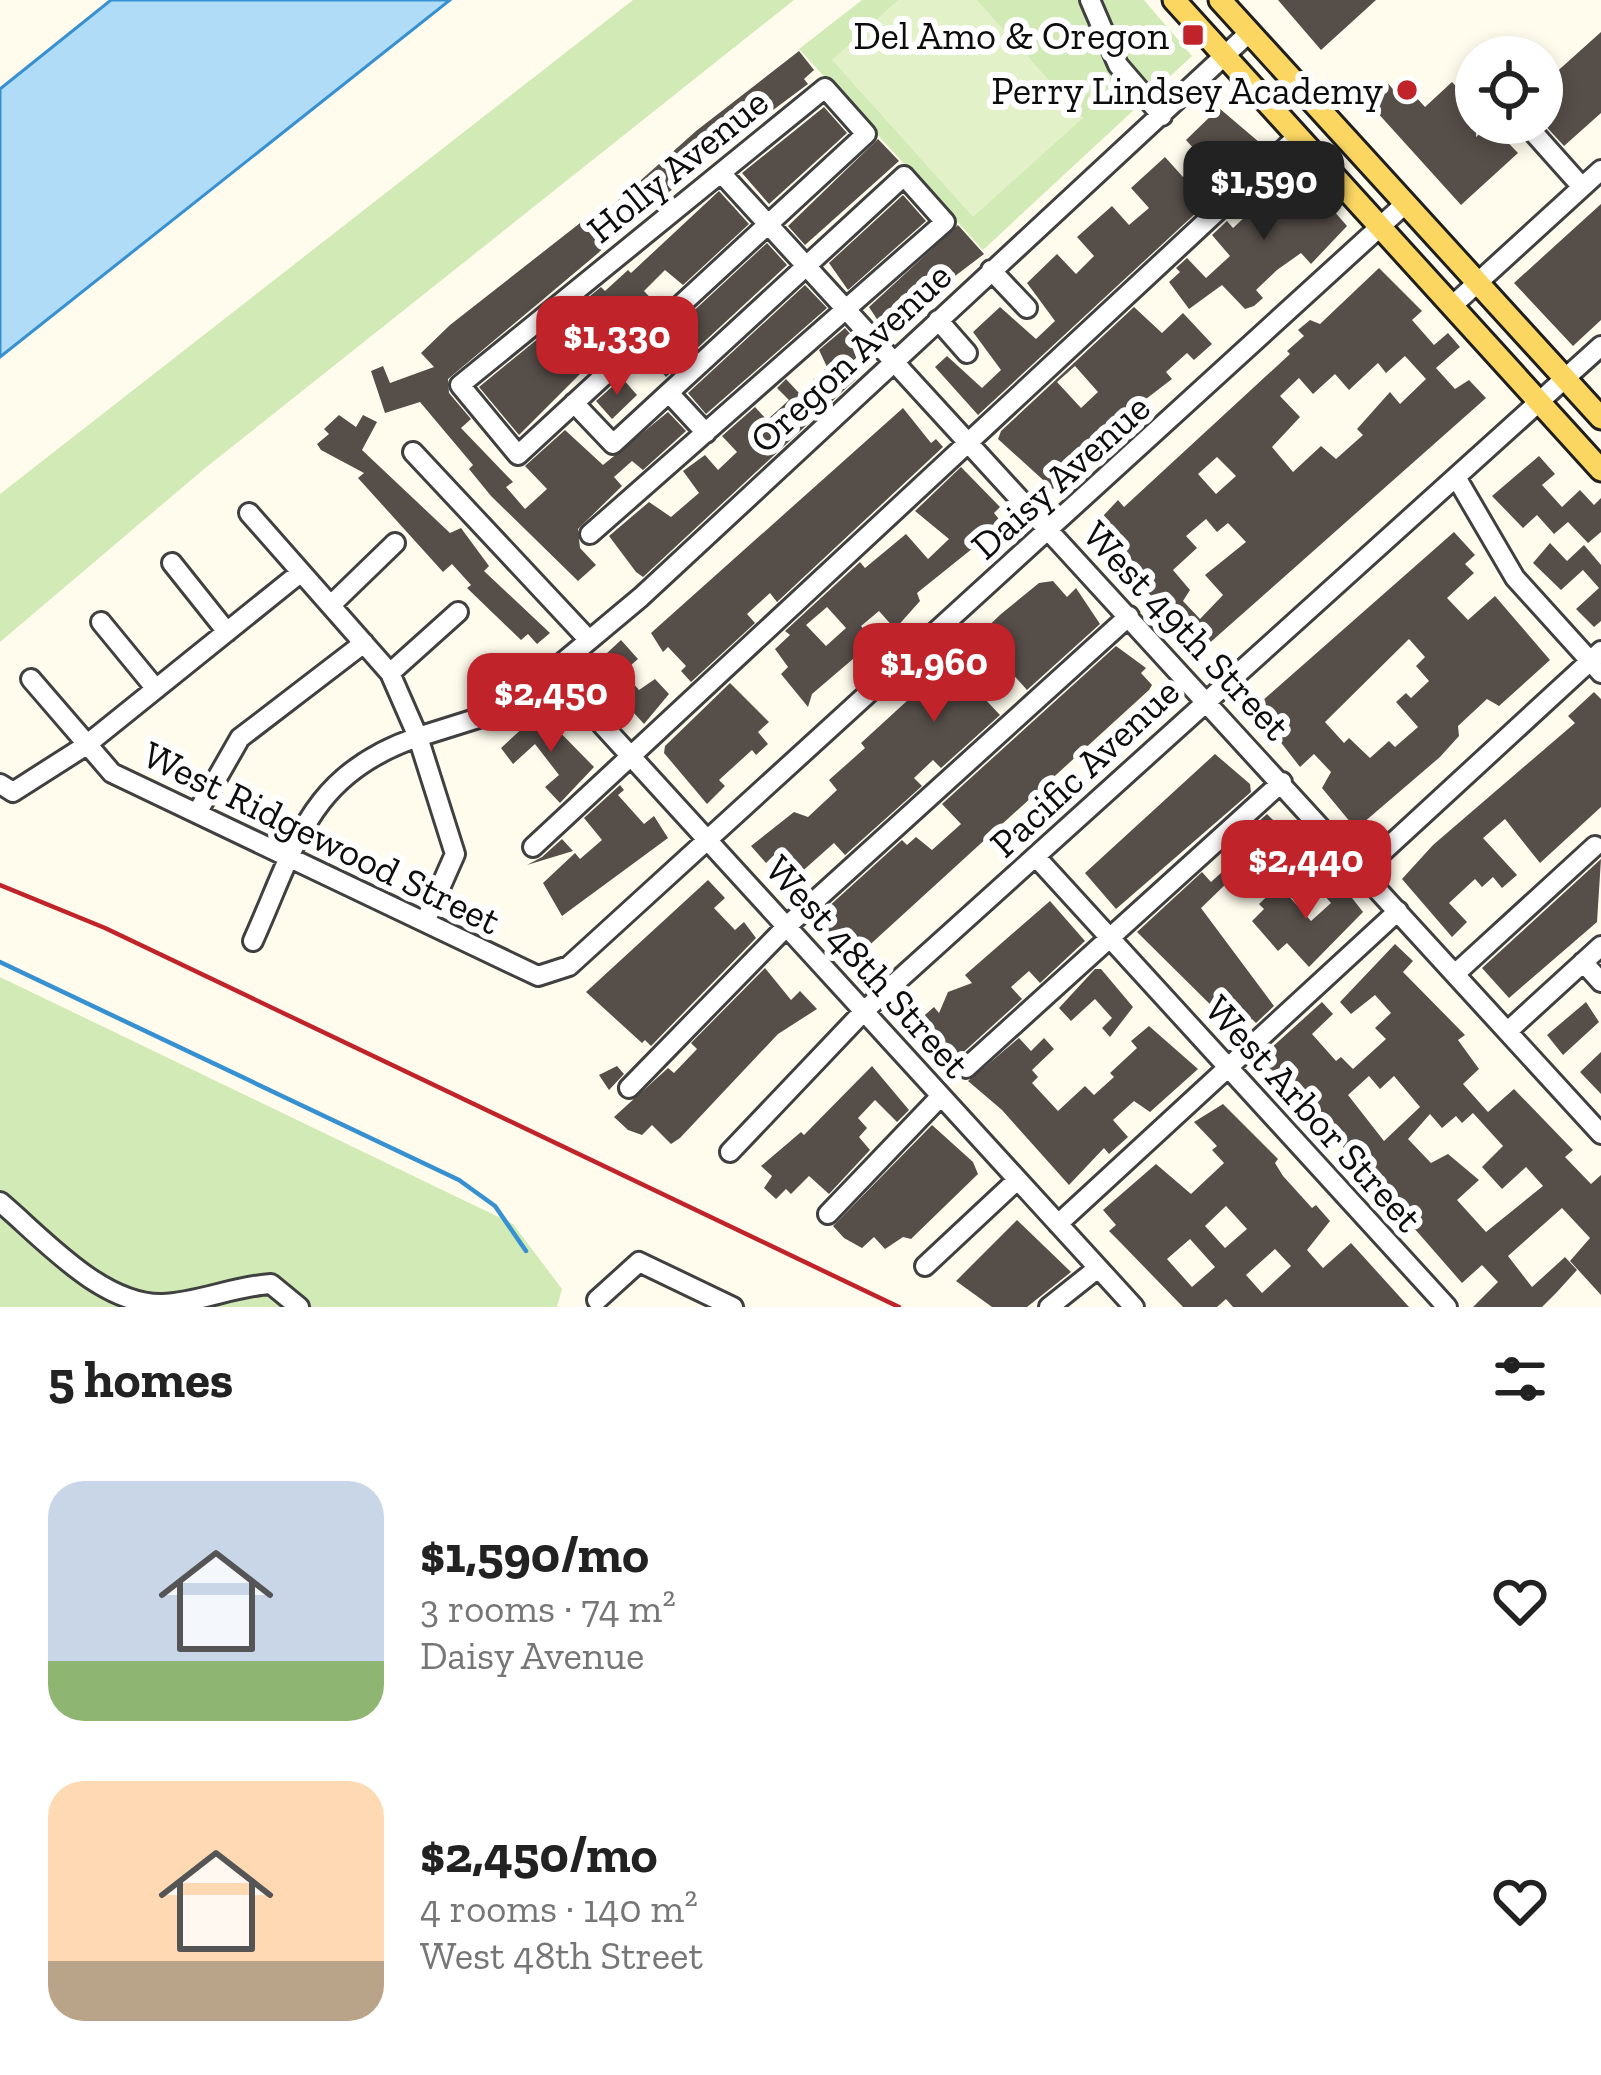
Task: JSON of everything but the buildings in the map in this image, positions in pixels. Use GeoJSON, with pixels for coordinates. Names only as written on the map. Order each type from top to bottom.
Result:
{"type":"FeatureCollection","features":[{"type":"Feature","properties":{"kind":"main road"},"geometry":{"type":"LineString","coordinates":[[1174,0],[1601,470]]}},
{"type":"Feature","properties":{"kind":"main road"},"geometry":{"type":"LineString","coordinates":[[1220,0],[1601,418]]}},
{"type":"Feature","properties":{"kind":"street"},"geometry":{"type":"LineString","coordinates":[[1090,0],[1118,64],[1162,116]]}},
{"type":"Feature","properties":{"kind":"street","name":"Oregon Avenue"},"geometry":{"type":"LineString","coordinates":[[418,736],[487,719],[553,671],[898,361],[1250,32]]}},
{"type":"Feature","properties":{"kind":"street","name":"Holly Avenue"},"geometry":{"type":"LineString","coordinates":[[574,403],[518,455],[460,385],[825,88],[866,134],[768,223]]}},
{"type":"Feature","properties":{"kind":"street"},"geometry":{"type":"LineString","coordinates":[[533,847],[1297,137]]}},
{"type":"Feature","properties":{"kind":"street"},"geometry":{"type":"LineString","coordinates":[[1544,144],[1582,187]]}},
{"type":"Feature","properties":{"kind":"street"},"geometry":{"type":"LineString","coordinates":[[1452,306],[1601,170]]}},
{"type":"Feature","properties":{"kind":"street","name":"West 49th Street"},"geometry":{"type":"LineString","coordinates":[[722,173],[1601,1134]]}},
{"type":"Feature","properties":{"kind":"street"},"geometry":{"type":"LineString","coordinates":[[590,534],[945,222],[904,176],[613,444],[574,403],[768,223]]}},
{"type":"Feature","properties":{"kind":"street","name":"Daisy Avenue"},"geometry":{"type":"LineString","coordinates":[[538,976],[569,966],[1406,204]]}},
{"type":"Feature","properties":{"kind":"street"},"geometry":{"type":"LineString","coordinates":[[991,270],[1027,308]]}},
{"type":"Feature","properties":{"kind":"street"},"geometry":{"type":"LineString","coordinates":[[938,320],[968,353]]}},
{"type":"Feature","properties":{"kind":"street","name":"Pacific Avenue"},"geometry":{"type":"LineString","coordinates":[[730,1152],[864,1011],[1601,346]]}},
{"type":"Feature","properties":{"kind":"street"},"geometry":{"type":"LineString","coordinates":[[669,393],[706,433]]}},
{"type":"Feature","properties":{"kind":"street"},"geometry":{"type":"LineString","coordinates":[[413,452],[588,639]]}},
{"type":"Feature","properties":{"kind":"street"},"geometry":{"type":"LineString","coordinates":[[1363,870],[1598,662],[1507,567],[1456,477]]}},
{"type":"Feature","properties":{"kind":"street"},"geometry":{"type":"LineString","coordinates":[[249,512],[390,673],[418,736],[455,854],[425,922]]}},
{"type":"Feature","properties":{"kind":"street"},"geometry":{"type":"LineString","coordinates":[[331,605],[395,543]]}},
{"type":"Feature","properties":{"kind":"street"},"geometry":{"type":"LineString","coordinates":[[172,563],[227,632]]}},
{"type":"Feature","properties":{"kind":"street"},"geometry":{"type":"LineString","coordinates":[[0,784],[13,792],[26,787],[86,746],[300,573]]}},
{"type":"Feature","properties":{"kind":"street"},"geometry":{"type":"LineString","coordinates":[[390,673],[458,612]]}},
{"type":"Feature","properties":{"kind":"street"},"geometry":{"type":"LineString","coordinates":[[628,1088],[787,926],[1129,616]]}},
{"type":"Feature","properties":{"kind":"street"},"geometry":{"type":"LineString","coordinates":[[101,622],[156,689]]}},
{"type":"Feature","properties":{"kind":"street"},"geometry":{"type":"LineString","coordinates":[[197,813],[240,738],[364,643]]}},
{"type":"Feature","properties":{"kind":"street","name":"West 48th Street"},"geometry":{"type":"LineString","coordinates":[[553,671],[1134,1307]]}},
{"type":"Feature","properties":{"kind":"street","name":"West Ridgewood Street"},"geometry":{"type":"LineString","coordinates":[[31,680],[112,772],[538,976]]}},
{"type":"Feature","properties":{"kind":"street"},"geometry":{"type":"LineString","coordinates":[[253,941],[316,802],[369,758],[418,736]]}},
{"type":"Feature","properties":{"kind":"street"},"geometry":{"type":"LineString","coordinates":[[966,1068],[1282,782]]}},
{"type":"Feature","properties":{"kind":"street"},"geometry":{"type":"LineString","coordinates":[[1455,974],[1594,846]]}},
{"type":"Feature","properties":{"kind":"street","name":"West Arbor Street"},"geometry":{"type":"LineString","coordinates":[[1036,857],[1447,1307]]}},
{"type":"Feature","properties":{"kind":"street"},"geometry":{"type":"LineString","coordinates":[[1058,1224],[1398,911]]}},
{"type":"Feature","properties":{"kind":"street"},"geometry":{"type":"LineString","coordinates":[[1509,1030],[1601,946]]}},
{"type":"Feature","properties":{"kind":"street"},"geometry":{"type":"LineString","coordinates":[[1583,962],[1601,982]]}},
{"type":"Feature","properties":{"kind":"street"},"geometry":{"type":"LineString","coordinates":[[828,1214],[941,1096]]}},
{"type":"Feature","properties":{"kind":"street"},"geometry":{"type":"LineString","coordinates":[[926,1266],[1016,1181]]}},
{"type":"Feature","properties":{"kind":"street"},"geometry":{"type":"LineString","coordinates":[[0,1202],[106,1287],[131,1300],[156,1306],[271,1284],[299,1307]]}},
{"type":"Feature","properties":{"kind":"street"},"geometry":{"type":"LineString","coordinates":[[597,1300],[638,1262],[733,1307]]}},
{"type":"Feature","properties":{"kind":"street"},"geometry":{"type":"LineString","coordinates":[[1049,1307],[1098,1268]]}},
{"type":"Feature","properties":{"kind":"green space"},"geometry":{"type":"Polygon","coordinates":[[[633,0],[794,0],[204,469],[0,642],[0,494],[633,0]]]}},
{"type":"Feature","properties":{"kind":"green space"},"geometry":{"type":"Polygon","coordinates":[[[862,0],[1144,0],[1192,56],[983,250],[799,49],[862,0]]]}},
{"type":"Feature","properties":{"kind":"green space"},"geometry":{"type":"Polygon","coordinates":[[[898,0],[977,0],[1083,118],[973,217],[832,60],[898,0]]]}},
{"type":"Feature","properties":{"kind":"green space"},"geometry":{"type":"Polygon","coordinates":[[[0,977],[513,1224],[562,1289],[557,1307],[0,1307],[0,977]]]}},
{"type":"Feature","properties":{"kind":"water"},"geometry":{"type":"Polygon","coordinates":[[[111,0],[450,0],[0,357],[0,89],[111,0]]]}},
{"type":"Feature","properties":{"kind":"waterway"},"geometry":{"type":"LineString","coordinates":[[0,962],[459,1180],[495,1206],[526,1251]]}},
{"type":"Feature","properties":{"kind":"railway"},"geometry":{"type":"LineString","coordinates":[[0,885],[105,928],[899,1307]]}},
{"type":"Feature","properties":{"kind":"place","name":"Del Amo & Oregon"},"geometry":{"type":"Point","coordinates":[1193,35]}},
{"type":"Feature","properties":{"kind":"place","name":"Perry Lindsey Academy"},"geometry":{"type":"Point","coordinates":[1407,90]}}]}
